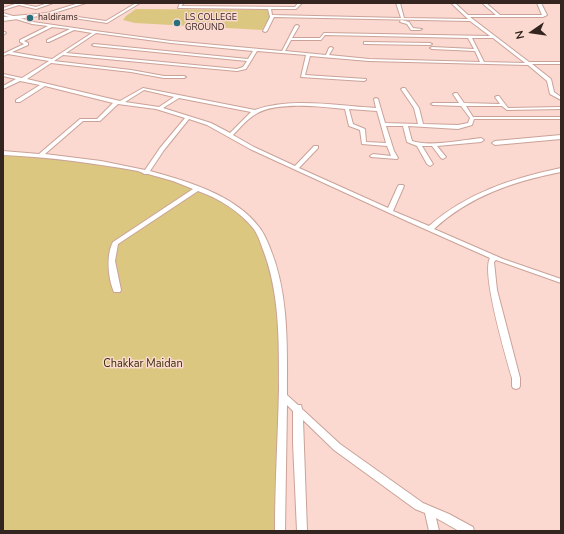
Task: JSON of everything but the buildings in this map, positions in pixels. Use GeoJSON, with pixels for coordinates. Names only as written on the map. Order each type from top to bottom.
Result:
{"type":"FeatureCollection","features":[{"type":"Feature","properties":{"kind":"main road"},"geometry":{"type":"LineString","coordinates":[[3,16],[15,18],[48,14],[84,3]]}},
{"type":"Feature","properties":{"kind":"street"},"geometry":{"type":"LineString","coordinates":[[3,4],[7,3]]}},
{"type":"Feature","properties":{"kind":"street"},"geometry":{"type":"LineString","coordinates":[[3,9],[20,4],[36,8],[51,3]]}},
{"type":"Feature","properties":{"kind":"street"},"geometry":{"type":"LineString","coordinates":[[48,14],[107,22],[138,3]]}},
{"type":"Feature","properties":{"kind":"street"},"geometry":{"type":"LineString","coordinates":[[182,3],[179,7],[296,8],[300,3]]}},
{"type":"Feature","properties":{"kind":"street"},"geometry":{"type":"LineString","coordinates":[[398,3],[403,19]]}},
{"type":"Feature","properties":{"kind":"street"},"geometry":{"type":"LineString","coordinates":[[453,3],[470,20],[529,63],[549,80],[552,92],[561,99]]}},
{"type":"Feature","properties":{"kind":"street"},"geometry":{"type":"LineString","coordinates":[[484,3],[499,16]]}},
{"type":"Feature","properties":{"kind":"street"},"geometry":{"type":"LineString","coordinates":[[466,16],[543,16],[545,15],[539,3]]}},
{"type":"Feature","properties":{"kind":"street"},"geometry":{"type":"LineString","coordinates":[[266,31],[272,17],[269,8]]}},
{"type":"Feature","properties":{"kind":"street"},"geometry":{"type":"LineString","coordinates":[[272,17],[470,20]]}},
{"type":"Feature","properties":{"kind":"street"},"geometry":{"type":"LineString","coordinates":[[15,18],[72,30],[369,60],[561,63]]}},
{"type":"Feature","properties":{"kind":"street"},"geometry":{"type":"LineString","coordinates":[[397,19],[408,23],[421,24]]}},
{"type":"Feature","properties":{"kind":"street"},"geometry":{"type":"LineString","coordinates":[[408,23],[412,29],[420,29]]}},
{"type":"Feature","properties":{"kind":"street"},"geometry":{"type":"LineString","coordinates":[[3,55],[27,44],[21,41],[51,26]]}},
{"type":"Feature","properties":{"kind":"street"},"geometry":{"type":"LineString","coordinates":[[283,52],[297,26]]}},
{"type":"Feature","properties":{"kind":"street"},"geometry":{"type":"LineString","coordinates":[[48,41],[72,30]]}},
{"type":"Feature","properties":{"kind":"street"},"geometry":{"type":"LineString","coordinates":[[3,88],[21,80],[52,61],[94,32]]}},
{"type":"Feature","properties":{"kind":"street"},"geometry":{"type":"LineString","coordinates":[[290,39],[321,39],[324,34],[494,37]]}},
{"type":"Feature","properties":{"kind":"street"},"geometry":{"type":"LineString","coordinates":[[428,35],[436,61]]}},
{"type":"Feature","properties":{"kind":"street"},"geometry":{"type":"LineString","coordinates":[[470,37],[482,62]]}},
{"type":"Feature","properties":{"kind":"street"},"geometry":{"type":"LineString","coordinates":[[366,42],[432,50],[476,50]]}},
{"type":"Feature","properties":{"kind":"street"},"geometry":{"type":"LineString","coordinates":[[94,45],[250,60]]}},
{"type":"Feature","properties":{"kind":"street"},"geometry":{"type":"LineString","coordinates":[[327,56],[331,48]]}},
{"type":"Feature","properties":{"kind":"street"},"geometry":{"type":"LineString","coordinates":[[62,54],[237,70],[245,68],[256,49]]}},
{"type":"Feature","properties":{"kind":"street"},"geometry":{"type":"LineString","coordinates":[[3,52],[52,61],[131,71],[164,77],[184,77]]}},
{"type":"Feature","properties":{"kind":"street"},"geometry":{"type":"LineString","coordinates":[[308,54],[303,76],[364,80]]}},
{"type":"Feature","properties":{"kind":"street"},"geometry":{"type":"LineString","coordinates":[[131,71],[142,62]]}},
{"type":"Feature","properties":{"kind":"street"},"geometry":{"type":"LineString","coordinates":[[3,75],[120,102],[159,109],[210,124],[252,148],[430,229],[494,257],[561,280]]}},
{"type":"Feature","properties":{"kind":"street"},"geometry":{"type":"LineString","coordinates":[[18,101],[44,85]]}},
{"type":"Feature","properties":{"kind":"street"},"geometry":{"type":"LineString","coordinates":[[41,155],[82,120],[98,120],[120,102],[143,89],[256,112]]}},
{"type":"Feature","properties":{"kind":"street"},"geometry":{"type":"LineString","coordinates":[[403,89],[406,95],[415,104],[420,114],[421,125]]}},
{"type":"Feature","properties":{"kind":"street"},"geometry":{"type":"LineString","coordinates":[[456,94],[472,118]]}},
{"type":"Feature","properties":{"kind":"street"},"geometry":{"type":"LineString","coordinates":[[159,109],[178,96]]}},
{"type":"Feature","properties":{"kind":"street"},"geometry":{"type":"LineString","coordinates":[[497,97],[514,118]]}},
{"type":"Feature","properties":{"kind":"street"},"geometry":{"type":"LineString","coordinates":[[372,156],[395,158],[391,151],[376,99]]}},
{"type":"Feature","properties":{"kind":"street"},"geometry":{"type":"LineString","coordinates":[[433,104],[561,108]]}},
{"type":"Feature","properties":{"kind":"street"},"geometry":{"type":"LineString","coordinates":[[231,136],[247,118],[256,112],[271,106],[283,105],[380,110]]}},
{"type":"Feature","properties":{"kind":"street"},"geometry":{"type":"LineString","coordinates":[[347,109],[352,125],[362,127],[364,142],[390,145]]}},
{"type":"Feature","properties":{"kind":"street"},"geometry":{"type":"LineString","coordinates":[[146,173],[162,149],[188,117]]}},
{"type":"Feature","properties":{"kind":"street"},"geometry":{"type":"LineString","coordinates":[[384,124],[463,126],[470,124],[472,118]]}},
{"type":"Feature","properties":{"kind":"street"},"geometry":{"type":"LineString","coordinates":[[472,118],[561,118]]}},
{"type":"Feature","properties":{"kind":"street"},"geometry":{"type":"LineString","coordinates":[[405,125],[410,142],[419,145],[481,140]]}},
{"type":"Feature","properties":{"kind":"street"},"geometry":{"type":"LineString","coordinates":[[495,143],[561,137]]}},
{"type":"Feature","properties":{"kind":"street"},"geometry":{"type":"LineString","coordinates":[[434,144],[443,157]]}},
{"type":"Feature","properties":{"kind":"street"},"geometry":{"type":"LineString","coordinates":[[419,145],[430,164]]}},
{"type":"Feature","properties":{"kind":"street"},"geometry":{"type":"LineString","coordinates":[[296,168],[316,147]]}},
{"type":"Feature","properties":{"kind":"street"},"geometry":{"type":"LineString","coordinates":[[3,153],[73,157],[146,173],[198,188],[226,200],[240,210],[256,228],[268,251],[276,277],[283,333],[280,531]]}},
{"type":"Feature","properties":{"kind":"street"},"geometry":{"type":"LineString","coordinates":[[430,229],[436,223],[474,198],[488,193],[501,185],[561,170]]}},
{"type":"Feature","properties":{"kind":"street"},"geometry":{"type":"LineString","coordinates":[[390,211],[401,186]]}},
{"type":"Feature","properties":{"kind":"street"},"geometry":{"type":"LineString","coordinates":[[117,290],[111,260],[115,243],[198,188]]}},
{"type":"Feature","properties":{"kind":"street"},"geometry":{"type":"LineString","coordinates":[[494,257],[491,262],[493,290],[516,378],[516,386]]}},
{"type":"Feature","properties":{"kind":"street"},"geometry":{"type":"LineString","coordinates":[[283,396],[298,408],[337,446],[419,506],[469,531]]}},
{"type":"Feature","properties":{"kind":"street"},"geometry":{"type":"LineString","coordinates":[[298,408],[302,531]]}},
{"type":"Feature","properties":{"kind":"street"},"geometry":{"type":"LineString","coordinates":[[429,510],[434,531]]}},
{"type":"Feature","properties":{"kind":"green space"},"geometry":{"type":"Polygon","coordinates":[[[136,9],[270,10],[269,19],[262,30],[135,23],[123,20],[136,9]]]}},
{"type":"Feature","properties":{"kind":"green space","name":"Chakkar Maidan"},"geometry":{"type":"Polygon","coordinates":[[[3,153],[73,157],[121,166],[160,176],[226,200],[256,228],[268,251],[283,333],[280,531],[3,531],[3,153]]]}},
{"type":"Feature","properties":{"kind":"place","name":"haldirams"},"geometry":{"type":"Point","coordinates":[30,18]}},
{"type":"Feature","properties":{"kind":"place","name":"LS COLLEGE GROUND"},"geometry":{"type":"Point","coordinates":[177,23]}}]}
